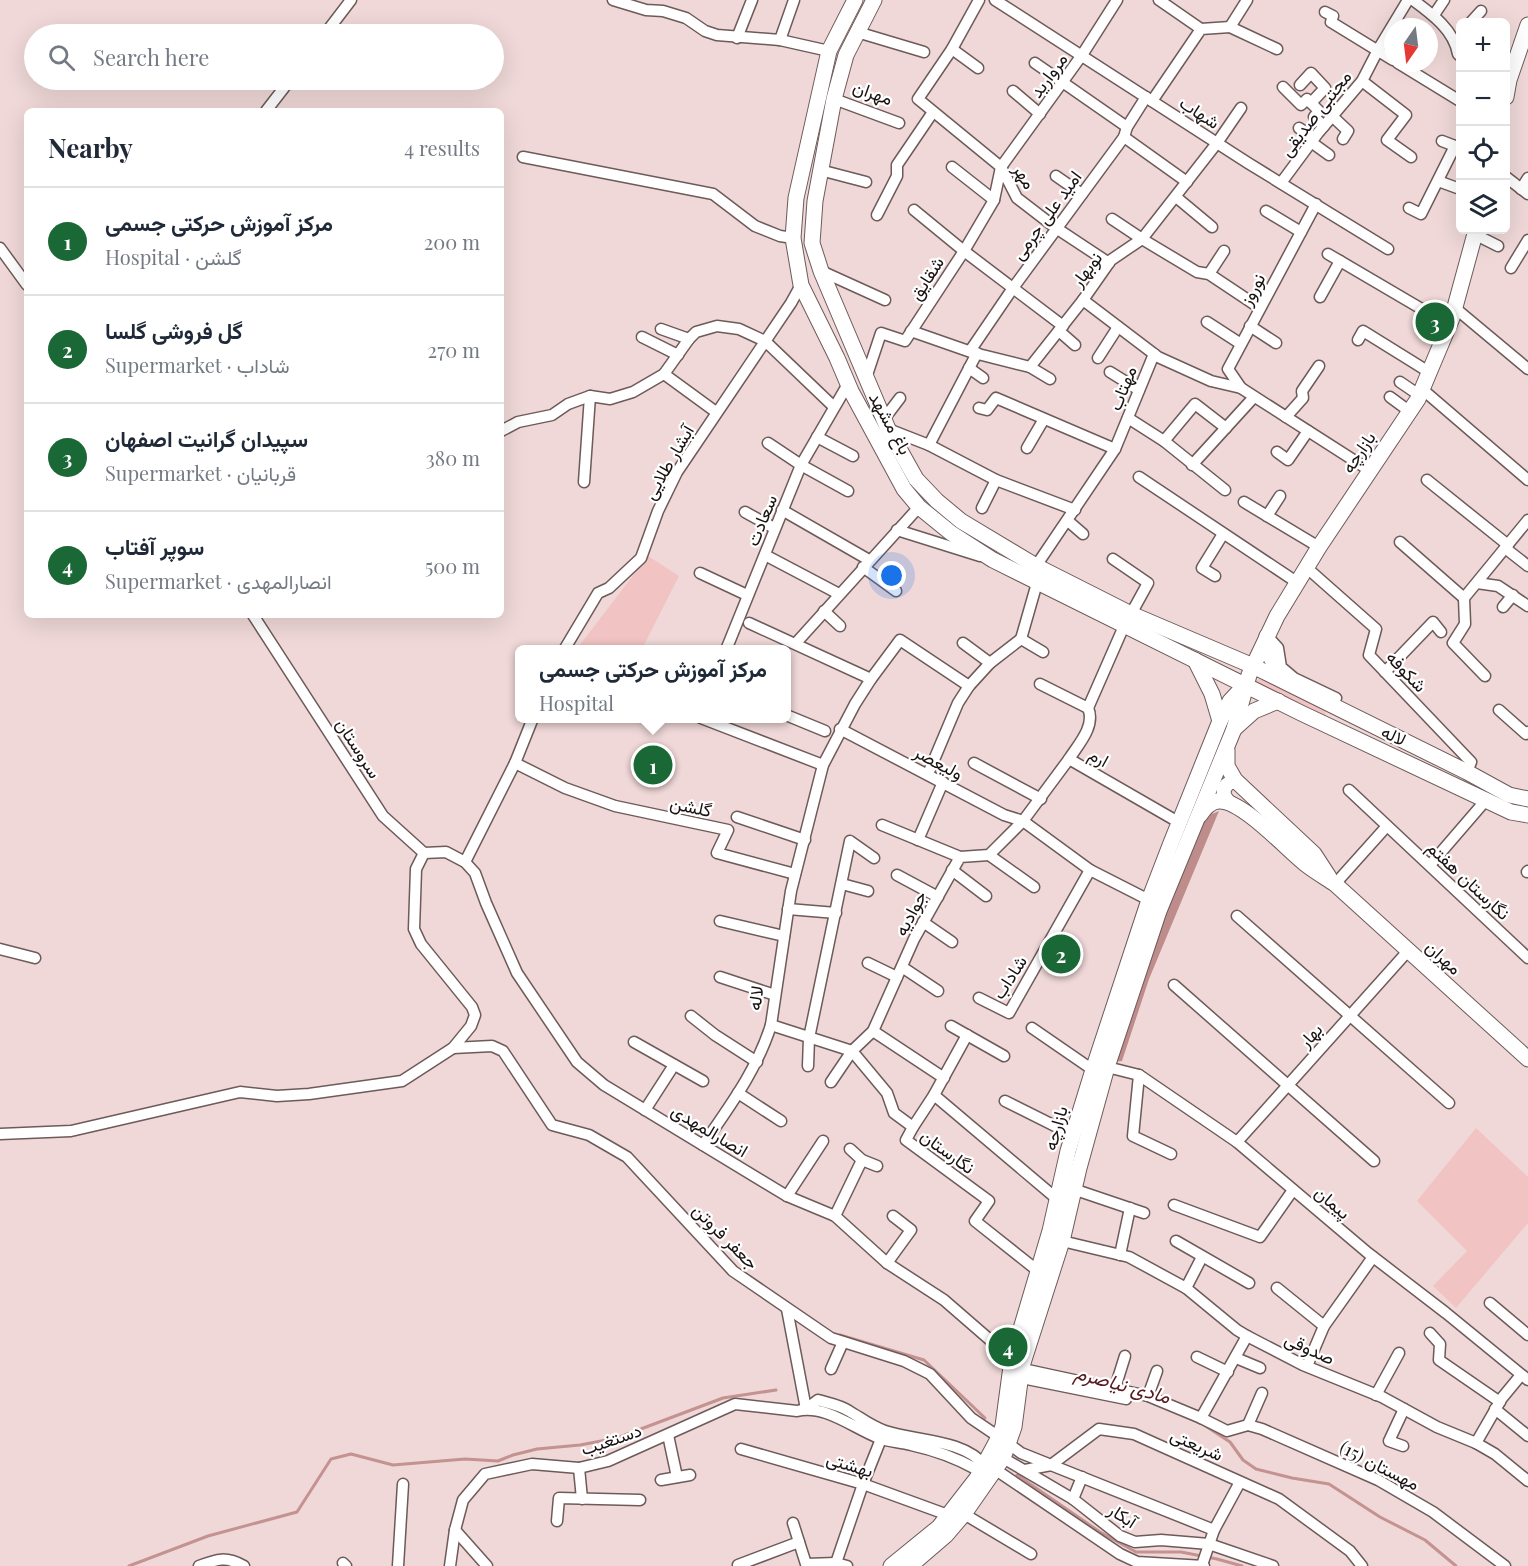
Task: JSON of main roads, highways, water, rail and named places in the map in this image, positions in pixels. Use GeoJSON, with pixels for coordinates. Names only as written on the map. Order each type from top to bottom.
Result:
{"type":"FeatureCollection","features":[{"type":"Feature","properties":{"kind":"main road","name":"باغ مشهد"},"geometry":{"type":"LineString","coordinates":[[855,0],[830,51],[818,93],[796,198],[793,238],[801,285],[848,384],[904,489],[919,507],[1036,566],[1195,660],[1246,684]]}},
{"type":"Feature","properties":{"kind":"main road","name":"باغ مشهد"},"geometry":{"type":"LineString","coordinates":[[874,0],[846,55],[834,99],[815,201],[812,243],[821,271],[898,449],[916,479],[937,501],[956,527],[993,560],[1037,583],[1252,666]]}},
{"type":"Feature","properties":{"kind":"main road"},"geometry":{"type":"LineString","coordinates":[[1510,72],[1528,26]]}},
{"type":"Feature","properties":{"kind":"main road","name":"بازارچه"},"geometry":{"type":"LineString","coordinates":[[910,1566],[946,1535],[964,1514],[1014,1427],[1021,1373],[1062,1241],[1074,1190],[1075,1154],[1079,1132],[1159,911],[1234,729],[1252,666],[1319,547],[1421,392],[1455,308],[1474,234]]}},
{"type":"Feature","properties":{"kind":"main road"},"geometry":{"type":"LineString","coordinates":[[824,331],[832,333],[839,330],[843,322]]}},
{"type":"Feature","properties":{"kind":"main road"},"geometry":{"type":"LineString","coordinates":[[837,358],[842,346],[854,350]]}},
{"type":"Feature","properties":{"kind":"main road"},"geometry":{"type":"LineString","coordinates":[[1267,636],[1271,658],[1286,683]]}},
{"type":"Feature","properties":{"kind":"main road"},"geometry":{"type":"LineString","coordinates":[[1195,660],[1212,694],[1220,720]]}},
{"type":"Feature","properties":{"kind":"main road","name":"لاله"},"geometry":{"type":"LineString","coordinates":[[1252,666],[1286,683],[1338,704],[1509,795],[1528,800]]}},
{"type":"Feature","properties":{"kind":"main road","name":"بازارچه"},"geometry":{"type":"LineString","coordinates":[[1100,1069],[1149,900],[1220,720],[1230,701],[1246,684]]}},
{"type":"Feature","properties":{"kind":"main road","name":"لاله"},"geometry":{"type":"LineString","coordinates":[[1246,684],[1511,812],[1528,815]]}},
{"type":"Feature","properties":{"kind":"main road"},"geometry":{"type":"LineString","coordinates":[[1234,729],[1254,711],[1278,701]]}},
{"type":"Feature","properties":{"kind":"main road"},"geometry":{"type":"LineString","coordinates":[[1331,727],[1338,704]]}},
{"type":"Feature","properties":{"kind":"main road","name":"مهران"},"geometry":{"type":"LineString","coordinates":[[1227,747],[1227,766],[1235,780],[1314,854],[1335,884]]}},
{"type":"Feature","properties":{"kind":"main road","name":"مهران"},"geometry":{"type":"LineString","coordinates":[[1198,817],[1207,806],[1217,801],[1230,803],[1245,812],[1308,866],[1335,884],[1528,1059]]}},
{"type":"Feature","properties":{"kind":"main road","name":"بازارچه"},"geometry":{"type":"LineString","coordinates":[[891,1566],[939,1527],[998,1455],[1012,1359],[1057,1199],[1075,1154]]}},
{"type":"Feature","properties":{"kind":"waterway"},"geometry":{"type":"LineString","coordinates":[[840,1335],[924,1360],[985,1418]]}},
{"type":"Feature","properties":{"kind":"waterway"},"geometry":{"type":"LineString","coordinates":[[129,1566],[208,1536],[297,1512],[331,1459],[351,1454],[393,1465],[465,1459],[498,1461],[537,1449],[580,1445],[617,1438],[723,1398],[776,1390]]}},
{"type":"Feature","properties":{"kind":"waterway","name":"مادی نیاصرم"},"geometry":{"type":"LineString","coordinates":[[1191,1419],[1230,1442],[1243,1460],[1256,1469],[1329,1484],[1380,1517],[1425,1540],[1456,1566]]}},
{"type":"Feature","properties":{"kind":"waterway"},"geometry":{"type":"LineString","coordinates":[[1017,1475],[1100,1532],[1136,1552],[1181,1552],[1242,1566]]}},
{"type":"Feature","properties":{"kind":"place","name":"سپیدان گرانیت اصفهان"},"geometry":{"type":"Point","coordinates":[1435,322]}},
{"type":"Feature","properties":{"kind":"place","name":"مرکز آموزش حرکتی جسمی"},"geometry":{"type":"Point","coordinates":[653,765]}},
{"type":"Feature","properties":{"kind":"place","name":"گل فروشی گلسا"},"geometry":{"type":"Point","coordinates":[1061,954]}},
{"type":"Feature","properties":{"kind":"place","name":"سوپر آفتاب"},"geometry":{"type":"Point","coordinates":[1008,1347]}}]}
